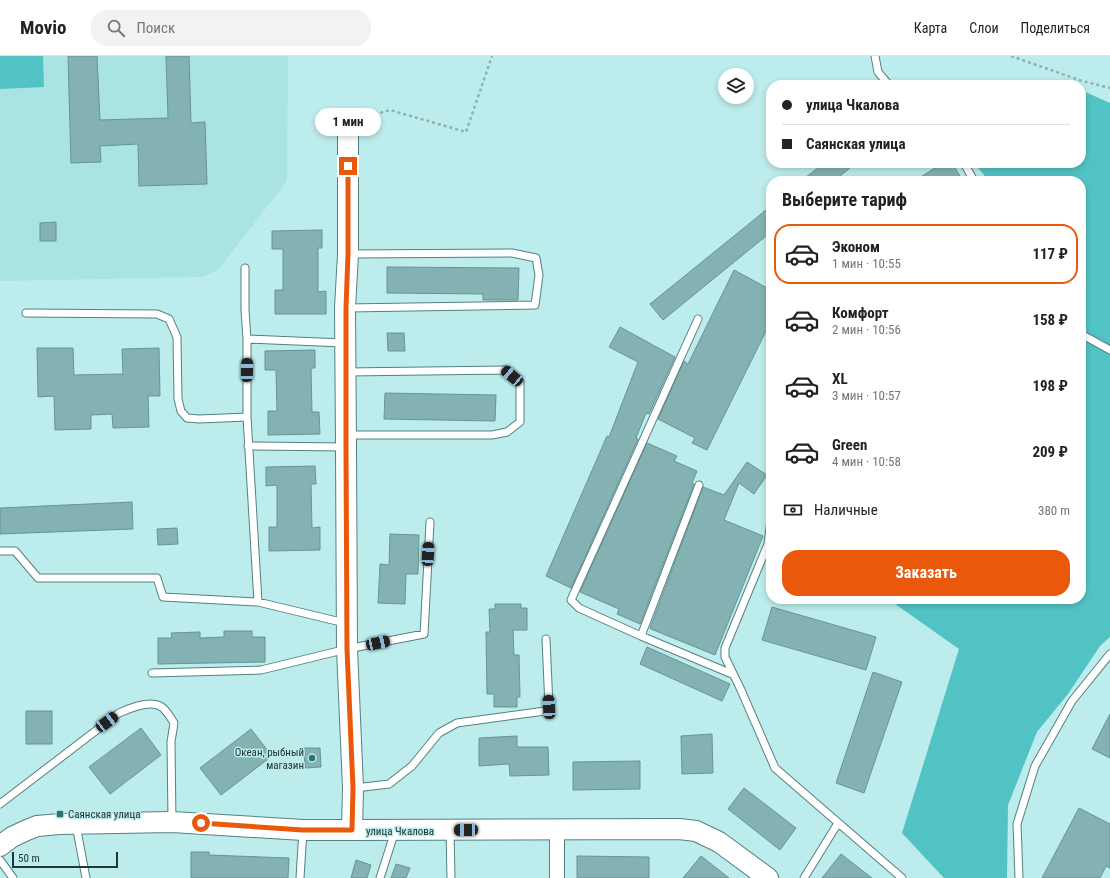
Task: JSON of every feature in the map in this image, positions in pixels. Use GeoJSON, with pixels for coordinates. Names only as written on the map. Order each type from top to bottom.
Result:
{"type":"FeatureCollection","features":[{"type":"Feature","properties":{"kind":"main road"},"geometry":{"type":"LineString","coordinates":[[348,122],[348,254],[346,308],[347,649],[353,788],[352,830]]}},
{"type":"Feature","properties":{"kind":"main road","name":"улица Чкалова"},"geometry":{"type":"LineString","coordinates":[[0,846],[12,837],[27,830],[37,826],[54,824],[172,822],[303,830],[395,831],[654,829],[696,831],[719,842],[768,878]]}},
{"type":"Feature","properties":{"kind":"street"},"geometry":{"type":"LineString","coordinates":[[557,829],[557,878]]}},
{"type":"Feature","properties":{"kind":"lane"},"geometry":{"type":"LineString","coordinates":[[875,56],[878,72],[885,80]]}},
{"type":"Feature","properties":{"kind":"lane"},"geometry":{"type":"LineString","coordinates":[[346,308],[535,305],[539,275],[536,258],[512,253],[348,254]]}},
{"type":"Feature","properties":{"kind":"lane"},"geometry":{"type":"LineString","coordinates":[[245,268],[245,310],[248,339],[248,446],[258,602]]}},
{"type":"Feature","properties":{"kind":"lane"},"geometry":{"type":"LineString","coordinates":[[26,313],[157,314],[169,320],[177,337],[178,399],[181,411],[188,418],[199,419],[247,416]]}},
{"type":"Feature","properties":{"kind":"lane"},"geometry":{"type":"LineString","coordinates":[[698,318],[643,438],[628,477],[571,600],[579,608],[732,674]]}},
{"type":"Feature","properties":{"kind":"lane"},"geometry":{"type":"LineString","coordinates":[[1086,337],[1110,350]]}},
{"type":"Feature","properties":{"kind":"lane"},"geometry":{"type":"LineString","coordinates":[[248,339],[346,343]]}},
{"type":"Feature","properties":{"kind":"lane"},"geometry":{"type":"LineString","coordinates":[[248,446],[492,434],[507,432],[520,422],[520,382],[505,370],[346,372]]}},
{"type":"Feature","properties":{"kind":"lane"},"geometry":{"type":"LineString","coordinates":[[641,636],[699,485]]}},
{"type":"Feature","properties":{"kind":"lane"},"geometry":{"type":"LineString","coordinates":[[152,673],[261,670],[347,649],[424,634],[430,522]]}},
{"type":"Feature","properties":{"kind":"lane"},"geometry":{"type":"LineString","coordinates":[[766,549],[725,648],[725,657],[732,674],[741,690],[775,768],[902,878]]}},
{"type":"Feature","properties":{"kind":"lane"},"geometry":{"type":"LineString","coordinates":[[0,551],[15,551],[38,578],[157,578],[163,597],[258,602],[348,624]]}},
{"type":"Feature","properties":{"kind":"lane"},"geometry":{"type":"LineString","coordinates":[[353,788],[389,784],[412,766],[439,733],[457,723],[544,711],[549,707],[546,639]]}},
{"type":"Feature","properties":{"kind":"lane"},"geometry":{"type":"LineString","coordinates":[[1019,878],[1017,824],[1035,766],[1072,701],[1110,654]]}},
{"type":"Feature","properties":{"kind":"lane"},"geometry":{"type":"LineString","coordinates":[[0,804],[119,713],[133,707],[151,704],[163,708],[174,723],[171,742],[172,822]]}},
{"type":"Feature","properties":{"kind":"lane"},"geometry":{"type":"LineString","coordinates":[[804,878],[838,823]]}},
{"type":"Feature","properties":{"kind":"lane"},"geometry":{"type":"LineString","coordinates":[[76,824],[86,878]]}},
{"type":"Feature","properties":{"kind":"lane"},"geometry":{"type":"LineString","coordinates":[[300,878],[303,830]]}},
{"type":"Feature","properties":{"kind":"lane"},"geometry":{"type":"LineString","coordinates":[[380,878],[395,831]]}},
{"type":"Feature","properties":{"kind":"lane"},"geometry":{"type":"LineString","coordinates":[[450,831],[451,878]]}},
{"type":"Feature","properties":{"kind":"lane"},"geometry":{"type":"LineString","coordinates":[[0,860],[13,878]]}},
{"type":"Feature","properties":{"kind":"path"},"geometry":{"type":"LineString","coordinates":[[348,122],[390,110],[466,132],[492,56]]}},
{"type":"Feature","properties":{"kind":"path"},"geometry":{"type":"LineString","coordinates":[[1011,56],[1079,80]]}},
{"type":"Feature","properties":{"kind":"path"},"geometry":{"type":"LineString","coordinates":[[1086,82],[1110,88]]}},
{"type":"Feature","properties":{"kind":"shaded area"},"geometry":{"type":"Polygon","coordinates":[[[0,56],[288,56],[287,181],[218,270],[202,277],[0,281],[0,56]]]}},
{"type":"Feature","properties":{"kind":"shaded area"},"geometry":{"type":"Polygon","coordinates":[[[0,56],[43,56],[44,87],[0,89],[0,56]]]}},
{"type":"Feature","properties":{"kind":"shaded area"},"geometry":{"type":"Polygon","coordinates":[[[1086,92],[1110,103],[1110,637],[1100,646],[1068,694],[1037,732],[1008,805],[1007,878],[944,878],[902,833],[959,649],[895,604],[1086,604],[1086,176],[985,176],[978,168],[1086,168],[1086,92]]]}},
{"type":"Feature","properties":{"kind":"building"},"geometry":{"type":"Polygon","coordinates":[[[68,56],[97,56],[100,120],[168,118],[166,56],[189,56],[191,123],[205,122],[207,184],[139,186],[138,144],[100,146],[101,162],[71,163],[68,56]]]}},
{"type":"Feature","properties":{"kind":"building"},"geometry":{"type":"Polygon","coordinates":[[[818,168],[850,168],[840,176],[807,176],[818,168]]]}},
{"type":"Feature","properties":{"kind":"building"},"geometry":{"type":"Polygon","coordinates":[[[935,168],[955,168],[960,176],[922,176],[935,168]]]}},
{"type":"Feature","properties":{"kind":"building"},"geometry":{"type":"Polygon","coordinates":[[[766,210],[766,236],[663,320],[650,304],[766,210]]]}},
{"type":"Feature","properties":{"kind":"building"},"geometry":{"type":"Polygon","coordinates":[[[56,222],[56,241],[40,241],[40,223],[56,222]]]}},
{"type":"Feature","properties":{"kind":"building"},"geometry":{"type":"Polygon","coordinates":[[[322,230],[322,248],[318,248],[318,292],[326,291],[326,314],[275,314],[275,290],[283,290],[283,249],[272,249],[272,231],[322,230]]]}},
{"type":"Feature","properties":{"kind":"building"},"geometry":{"type":"Polygon","coordinates":[[[387,267],[519,268],[518,300],[483,300],[483,294],[387,293],[387,267]]]}},
{"type":"Feature","properties":{"kind":"building"},"geometry":{"type":"Polygon","coordinates":[[[734,270],[766,287],[766,331],[707,450],[692,443],[695,438],[658,419],[684,361],[688,364],[734,270]]]}},
{"type":"Feature","properties":{"kind":"building"},"geometry":{"type":"Polygon","coordinates":[[[620,327],[675,357],[649,414],[646,413],[636,438],[638,439],[571,588],[546,576],[607,436],[609,437],[638,362],[609,347],[620,327]]]}},
{"type":"Feature","properties":{"kind":"building"},"geometry":{"type":"Polygon","coordinates":[[[387,333],[404,333],[405,351],[388,351],[387,333]]]}},
{"type":"Feature","properties":{"kind":"building"},"geometry":{"type":"Polygon","coordinates":[[[37,348],[73,348],[74,375],[123,374],[122,349],[159,348],[160,396],[148,396],[149,427],[113,428],[112,414],[91,415],[91,429],[55,430],[54,396],[38,397],[37,348]]]}},
{"type":"Feature","properties":{"kind":"building"},"geometry":{"type":"Polygon","coordinates":[[[315,350],[315,368],[311,368],[312,412],[319,412],[320,434],[268,435],[268,411],[277,411],[276,370],[265,370],[265,351],[315,350]]]}},
{"type":"Feature","properties":{"kind":"building"},"geometry":{"type":"Polygon","coordinates":[[[385,393],[496,395],[495,421],[384,419],[385,393]]]}},
{"type":"Feature","properties":{"kind":"building"},"geometry":{"type":"Polygon","coordinates":[[[647,443],[677,456],[674,461],[697,471],[692,483],[694,484],[640,624],[617,614],[619,609],[580,592],[647,443]]]}},
{"type":"Feature","properties":{"kind":"building"},"geometry":{"type":"Polygon","coordinates":[[[747,462],[766,474],[754,494],[739,483],[724,520],[763,536],[715,655],[650,628],[703,487],[724,495],[747,462]]]}},
{"type":"Feature","properties":{"kind":"building"},"geometry":{"type":"Polygon","coordinates":[[[315,466],[316,484],[311,484],[312,528],[320,527],[320,550],[269,551],[269,527],[277,527],[277,485],[266,486],[266,467],[315,466]]]}},
{"type":"Feature","properties":{"kind":"building"},"geometry":{"type":"Polygon","coordinates":[[[132,502],[133,529],[0,534],[0,508],[132,502]]]}},
{"type":"Feature","properties":{"kind":"building"},"geometry":{"type":"Polygon","coordinates":[[[177,528],[178,544],[158,545],[157,529],[177,528]]]}},
{"type":"Feature","properties":{"kind":"building"},"geometry":{"type":"Polygon","coordinates":[[[390,534],[419,535],[418,574],[406,574],[405,604],[378,603],[380,564],[389,565],[390,534]]]}},
{"type":"Feature","properties":{"kind":"building"},"geometry":{"type":"Polygon","coordinates":[[[495,604],[521,604],[521,608],[527,608],[527,630],[513,630],[514,655],[519,655],[520,697],[517,697],[517,707],[494,707],[494,694],[487,694],[486,632],[490,632],[489,609],[495,609],[495,604]]]}},
{"type":"Feature","properties":{"kind":"building"},"geometry":{"type":"Polygon","coordinates":[[[772,607],[876,637],[866,670],[762,640],[772,607]]]}},
{"type":"Feature","properties":{"kind":"building"},"geometry":{"type":"Polygon","coordinates":[[[224,631],[252,631],[252,637],[265,637],[265,662],[158,664],[158,638],[172,638],[171,633],[200,632],[200,638],[224,637],[224,631]]]}},
{"type":"Feature","properties":{"kind":"building"},"geometry":{"type":"Polygon","coordinates":[[[647,647],[730,684],[722,701],[640,664],[647,647]]]}},
{"type":"Feature","properties":{"kind":"building"},"geometry":{"type":"Polygon","coordinates":[[[873,672],[902,682],[864,793],[836,783],[873,672]]]}},
{"type":"Feature","properties":{"kind":"building"},"geometry":{"type":"Polygon","coordinates":[[[26,711],[52,711],[52,744],[26,744],[26,711]]]}},
{"type":"Feature","properties":{"kind":"building"},"geometry":{"type":"Polygon","coordinates":[[[1110,714],[1110,758],[1092,749],[1110,714]]]}},
{"type":"Feature","properties":{"kind":"building"},"geometry":{"type":"Polygon","coordinates":[[[141,728],[161,755],[110,794],[89,767],[141,728]]]}},
{"type":"Feature","properties":{"kind":"building"},"geometry":{"type":"Polygon","coordinates":[[[251,729],[272,756],[221,795],[200,768],[251,729]]]}},
{"type":"Feature","properties":{"kind":"building"},"geometry":{"type":"Polygon","coordinates":[[[712,734],[713,773],[682,774],[681,736],[712,734]]]}},
{"type":"Feature","properties":{"kind":"building"},"geometry":{"type":"Polygon","coordinates":[[[517,736],[517,747],[548,747],[549,775],[510,776],[509,764],[479,766],[479,738],[517,736]]]}},
{"type":"Feature","properties":{"kind":"building","name":"Океан, рыбный магазин"},"geometry":{"type":"Polygon","coordinates":[[[304,748],[320,748],[321,767],[305,768],[304,748]]]}},
{"type":"Feature","properties":{"kind":"building"},"geometry":{"type":"Polygon","coordinates":[[[640,761],[640,789],[573,790],[573,762],[640,761]]]}},
{"type":"Feature","properties":{"kind":"building"},"geometry":{"type":"Polygon","coordinates":[[[744,788],[796,828],[780,850],[728,809],[744,788]]]}},
{"type":"Feature","properties":{"kind":"building"},"geometry":{"type":"Polygon","coordinates":[[[1079,808],[1110,824],[1110,868],[1106,866],[1100,878],[1042,878],[1079,808]]]}},
{"type":"Feature","properties":{"kind":"building"},"geometry":{"type":"Polygon","coordinates":[[[191,852],[209,852],[209,855],[289,858],[288,878],[191,878],[191,852]]]}},
{"type":"Feature","properties":{"kind":"building"},"geometry":{"type":"Polygon","coordinates":[[[841,854],[872,878],[822,878],[841,854]]]}},
{"type":"Feature","properties":{"kind":"building"},"geometry":{"type":"Polygon","coordinates":[[[577,856],[649,857],[649,878],[577,878],[577,856]]]}},
{"type":"Feature","properties":{"kind":"building"},"geometry":{"type":"Polygon","coordinates":[[[701,856],[729,878],[683,878],[701,856]]]}},
{"type":"Feature","properties":{"kind":"building"},"geometry":{"type":"Polygon","coordinates":[[[356,860],[371,865],[367,878],[351,878],[356,860]]]}},
{"type":"Feature","properties":{"kind":"building"},"geometry":{"type":"Polygon","coordinates":[[[396,864],[410,868],[406,878],[391,878],[396,864]]]}},
{"type":"Feature","properties":{"kind":"place","name":"Океан, рыбный магазин"},"geometry":{"type":"Point","coordinates":[312,758]}},
{"type":"Feature","properties":{"kind":"place","name":"Саянская улица"},"geometry":{"type":"Point","coordinates":[60,814]}},
{"type":"Feature","properties":{"kind":"route"},"geometry":{"type":"LineString","coordinates":[[201,823],[303,830],[352,830],[353,788],[347,649],[346,308],[348,254],[348,166]]}}]}
